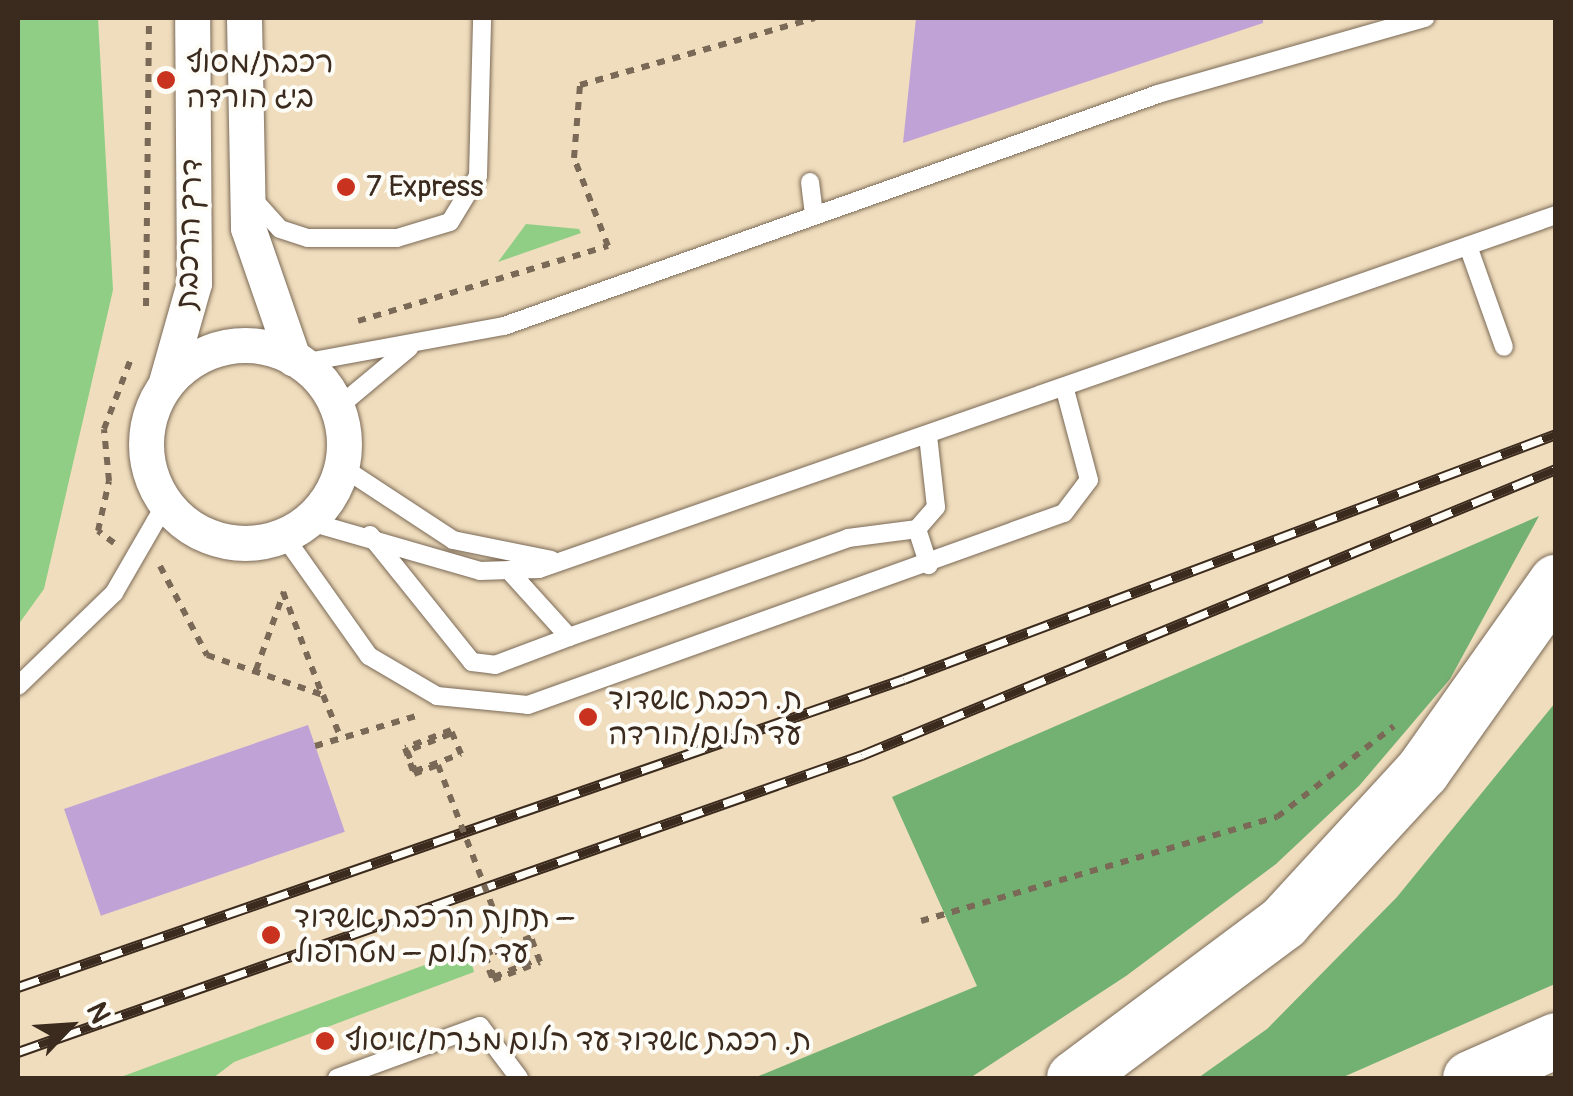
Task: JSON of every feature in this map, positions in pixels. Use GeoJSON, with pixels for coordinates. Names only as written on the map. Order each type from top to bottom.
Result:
{"type":"FeatureCollection","features":[{"type":"Feature","properties":{"kind":"highway"},"geometry":{"type":"LineString","coordinates":[[1074,1078],[1283,922],[1422,772],[1556,582]]}},
{"type":"Feature","properties":{"kind":"highway"},"geometry":{"type":"LineString","coordinates":[[1470,1078],[1556,1040]]}},
{"type":"Feature","properties":{"kind":"street","name":"דרך הרכבת"},"geometry":{"type":"LineString","coordinates":[[164,387],[194,283],[192,18]]}},
{"type":"Feature","properties":{"kind":"street","name":"דרך הרכבת"},"geometry":{"type":"LineString","coordinates":[[244,18],[244,182],[257,272],[298,360]]}},
{"type":"Feature","properties":{"kind":"street"},"geometry":{"type":"LineString","coordinates":[[223,348],[298,360],[337,408],[342,466],[296,528],[217,539],[166,504],[146,445],[164,387],[223,348]]}},
{"type":"Feature","properties":{"kind":"lane"},"geometry":{"type":"LineString","coordinates":[[244,182],[268,220],[293,235],[398,238],[450,222],[478,176],[482,18]]}},
{"type":"Feature","properties":{"kind":"lane"},"geometry":{"type":"LineString","coordinates":[[298,360],[504,326],[1158,94],[1425,18]]}},
{"type":"Feature","properties":{"kind":"lane"},"geometry":{"type":"LineString","coordinates":[[810,182],[814,213]]}},
{"type":"Feature","properties":{"kind":"lane"},"geometry":{"type":"LineString","coordinates":[[296,528],[370,535],[512,574],[567,559],[1065,390],[1556,214]]}},
{"type":"Feature","properties":{"kind":"lane"},"geometry":{"type":"LineString","coordinates":[[1468,246],[1504,346]]}},
{"type":"Feature","properties":{"kind":"lane"},"geometry":{"type":"LineString","coordinates":[[337,408],[418,343]]}},
{"type":"Feature","properties":{"kind":"lane"},"geometry":{"type":"LineString","coordinates":[[296,528],[370,656],[466,704],[528,705],[1040,524],[1080,498],[1088,459],[1065,390]]}},
{"type":"Feature","properties":{"kind":"lane"},"geometry":{"type":"LineString","coordinates":[[370,535],[472,662],[495,665],[848,538],[917,529],[936,508],[928,436]]}},
{"type":"Feature","properties":{"kind":"lane"},"geometry":{"type":"LineString","coordinates":[[342,466],[453,540],[508,557],[567,559]]}},
{"type":"Feature","properties":{"kind":"lane"},"geometry":{"type":"LineString","coordinates":[[18,686],[96,616],[166,504]]}},
{"type":"Feature","properties":{"kind":"lane"},"geometry":{"type":"LineString","coordinates":[[917,529],[929,564]]}},
{"type":"Feature","properties":{"kind":"lane"},"geometry":{"type":"LineString","coordinates":[[512,574],[568,637]]}},
{"type":"Feature","properties":{"kind":"lane"},"geometry":{"type":"LineString","coordinates":[[336,1078],[480,1026],[519,1078]]}},
{"type":"Feature","properties":{"kind":"path"},"geometry":{"type":"LineString","coordinates":[[142,321],[149,18]]}},
{"type":"Feature","properties":{"kind":"path"},"geometry":{"type":"LineString","coordinates":[[342,328],[608,246],[574,158],[580,85],[815,18]]}},
{"type":"Feature","properties":{"kind":"path"},"geometry":{"type":"LineString","coordinates":[[114,543],[98,531],[109,481],[104,429],[138,337]]}},
{"type":"Feature","properties":{"kind":"path"},"geometry":{"type":"LineString","coordinates":[[158,562],[207,655],[323,694]]}},
{"type":"Feature","properties":{"kind":"path"},"geometry":{"type":"LineString","coordinates":[[256,670],[284,592],[292,588]]}},
{"type":"Feature","properties":{"kind":"path"},"geometry":{"type":"LineString","coordinates":[[284,592],[340,736]]}},
{"type":"Feature","properties":{"kind":"path"},"geometry":{"type":"LineString","coordinates":[[316,746],[340,736],[466,704]]}},
{"type":"Feature","properties":{"kind":"path"},"geometry":{"type":"LineString","coordinates":[[920,921],[1277,816],[1400,722]]}},
{"type":"Feature","properties":{"kind":"path"},"geometry":{"type":"LineString","coordinates":[[450,734],[407,751],[415,772],[461,754],[451,730],[405,748],[414,774],[438,764],[507,944],[483,955],[493,980],[540,962],[531,937],[485,956],[494,977],[536,960]]}},
{"type":"Feature","properties":{"kind":"green space"},"geometry":{"type":"Polygon","coordinates":[[[18,18],[98,18],[113,290],[44,589],[18,625],[18,18]]]}},
{"type":"Feature","properties":{"kind":"green space"},"geometry":{"type":"Polygon","coordinates":[[[526,224],[579,229],[581,233],[498,262],[526,224]]]}},
{"type":"Feature","properties":{"kind":"green space"},"geometry":{"type":"Polygon","coordinates":[[[1539,516],[1450,679],[1359,786],[1276,864],[1126,976],[970,1078],[754,1078],[977,986],[892,797],[1539,516]]]}},
{"type":"Feature","properties":{"kind":"green space"},"geometry":{"type":"Polygon","coordinates":[[[1555,703],[1555,984],[1341,1078],[1198,1078],[1267,1029],[1397,897],[1555,703]]]}},
{"type":"Feature","properties":{"kind":"green space"},"geometry":{"type":"Polygon","coordinates":[[[468,949],[474,972],[234,1062],[213,1078],[118,1078],[468,949]]]}},
{"type":"Feature","properties":{"kind":"building"},"geometry":{"type":"Polygon","coordinates":[[[916,18],[1263,18],[1263,23],[903,143],[916,18]]]}},
{"type":"Feature","properties":{"kind":"building"},"geometry":{"type":"Polygon","coordinates":[[[308,725],[345,832],[101,916],[64,809],[308,725]]]}},
{"type":"Feature","properties":{"kind":"railway"},"geometry":{"type":"LineString","coordinates":[[18,987],[904,679],[1556,434]]}},
{"type":"Feature","properties":{"kind":"railway"},"geometry":{"type":"LineString","coordinates":[[18,1052],[862,755],[1556,469]]}},
{"type":"Feature","properties":{"kind":"place","name":"רכבת/מסוף ביג הורדה"},"geometry":{"type":"Point","coordinates":[166,80]}},
{"type":"Feature","properties":{"kind":"place","name":"7 Express"},"geometry":{"type":"Point","coordinates":[346,187]}},
{"type":"Feature","properties":{"kind":"place","name":"ת. רכבת אשדוד עד הלום/הורדה"},"geometry":{"type":"Point","coordinates":[588,717]}},
{"type":"Feature","properties":{"kind":"place","name":"תחנת הרכבת אשדוד – עד הלום – מטרופול"},"geometry":{"type":"Point","coordinates":[271,935]}},
{"type":"Feature","properties":{"kind":"place","name":"ת. רכבת אשדוד עד הלום מזרח/איסוף"},"geometry":{"type":"Point","coordinates":[325,1041]}}]}
